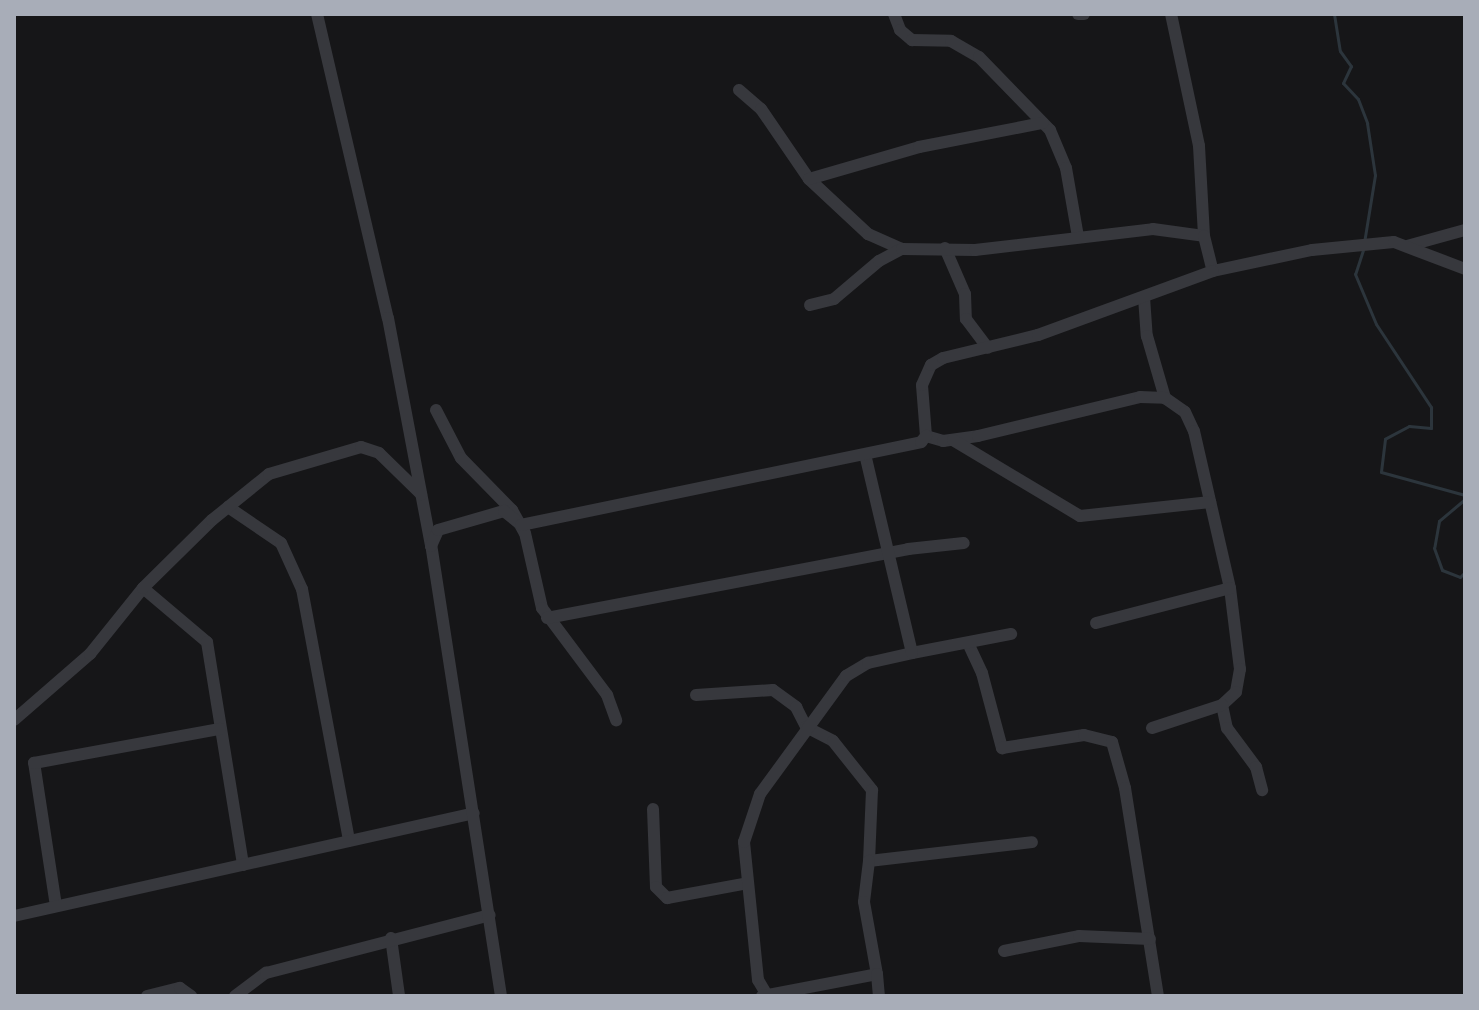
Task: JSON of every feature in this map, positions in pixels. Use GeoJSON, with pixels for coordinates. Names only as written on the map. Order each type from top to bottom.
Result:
{"type":"FeatureCollection","features":[{"type":"Feature","properties":{"kind":"street"},"geometry":{"type":"LineString","coordinates":[[317,14],[388,318],[431,546],[501,996]]}},
{"type":"Feature","properties":{"kind":"street"},"geometry":{"type":"LineString","coordinates":[[894,14],[900,30],[912,40],[951,41],[979,57],[1043,123],[1066,168],[1078,237]]}},
{"type":"Feature","properties":{"kind":"street"},"geometry":{"type":"LineString","coordinates":[[1078,14],[1084,14]]}},
{"type":"Feature","properties":{"kind":"street"},"geometry":{"type":"LineString","coordinates":[[1171,14],[1199,146],[1204,236],[1213,271]]}},
{"type":"Feature","properties":{"kind":"street"},"geometry":{"type":"LineString","coordinates":[[739,90],[761,109],[809,179],[868,234],[902,249],[975,250],[1153,229],[1204,236]]}},
{"type":"Feature","properties":{"kind":"street"},"geometry":{"type":"LineString","coordinates":[[809,179],[919,147],[1043,123]]}},
{"type":"Feature","properties":{"kind":"street"},"geometry":{"type":"LineString","coordinates":[[1407,246],[1465,230]]}},
{"type":"Feature","properties":{"kind":"street"},"geometry":{"type":"LineString","coordinates":[[521,525],[921,442],[926,436],[922,385],[931,365],[1144,297],[1213,271],[1326,248],[1394,242],[1465,269]]}},
{"type":"Feature","properties":{"kind":"street"},"geometry":{"type":"LineString","coordinates":[[945,248],[965,294],[966,319],[988,348]]}},
{"type":"Feature","properties":{"kind":"street"},"geometry":{"type":"LineString","coordinates":[[810,305],[834,299],[902,249]]}},
{"type":"Feature","properties":{"kind":"street"},"geometry":{"type":"LineString","coordinates":[[1144,297],[1147,336],[1165,398]]}},
{"type":"Feature","properties":{"kind":"street"},"geometry":{"type":"LineString","coordinates":[[926,436],[953,440],[1140,397],[1165,398],[1185,412],[1194,431],[1230,588],[1240,669],[1236,692],[1222,705],[1152,728]]}},
{"type":"Feature","properties":{"kind":"street"},"geometry":{"type":"LineString","coordinates":[[436,410],[461,458],[521,525],[547,618],[607,695],[616,720]]}},
{"type":"Feature","properties":{"kind":"street"},"geometry":{"type":"LineString","coordinates":[[953,440],[1080,516],[1210,502]]}},
{"type":"Feature","properties":{"kind":"street"},"geometry":{"type":"LineString","coordinates":[[14,720],[90,654],[143,588],[228,507],[269,474],[361,447],[379,453],[421,494]]}},
{"type":"Feature","properties":{"kind":"street"},"geometry":{"type":"LineString","coordinates":[[865,454],[891,553],[912,653]]}},
{"type":"Feature","properties":{"kind":"street"},"geometry":{"type":"LineString","coordinates":[[228,507],[281,543],[302,589],[349,841]]}},
{"type":"Feature","properties":{"kind":"street"},"geometry":{"type":"LineString","coordinates":[[431,546],[438,530],[504,511],[521,525]]}},
{"type":"Feature","properties":{"kind":"street"},"geometry":{"type":"LineString","coordinates":[[547,618],[891,553],[964,543]]}},
{"type":"Feature","properties":{"kind":"street"},"geometry":{"type":"LineString","coordinates":[[143,588],[207,642],[243,865]]}},
{"type":"Feature","properties":{"kind":"street"},"geometry":{"type":"LineString","coordinates":[[1096,623],[1230,588]]}},
{"type":"Feature","properties":{"kind":"street"},"geometry":{"type":"LineString","coordinates":[[877,974],[764,996],[758,980],[744,842],[760,794],[846,676],[868,663],[1011,634]]}},
{"type":"Feature","properties":{"kind":"street"},"geometry":{"type":"LineString","coordinates":[[968,643],[982,673],[1002,748],[1084,735],[1112,742],[1125,788],[1158,996]]}},
{"type":"Feature","properties":{"kind":"street"},"geometry":{"type":"LineString","coordinates":[[696,695],[773,690],[796,707],[806,727],[833,741],[872,790],[864,902],[879,996]]}},
{"type":"Feature","properties":{"kind":"street"},"geometry":{"type":"LineString","coordinates":[[1222,705],[1227,728],[1256,767],[1262,790]]}},
{"type":"Feature","properties":{"kind":"street"},"geometry":{"type":"LineString","coordinates":[[56,906],[34,763],[220,729]]}},
{"type":"Feature","properties":{"kind":"street"},"geometry":{"type":"LineString","coordinates":[[653,809],[656,887],[667,898],[748,883]]}},
{"type":"Feature","properties":{"kind":"street"},"geometry":{"type":"LineString","coordinates":[[14,916],[474,813]]}},
{"type":"Feature","properties":{"kind":"street"},"geometry":{"type":"LineString","coordinates":[[869,861],[1032,842]]}},
{"type":"Feature","properties":{"kind":"street"},"geometry":{"type":"LineString","coordinates":[[235,996],[266,973],[391,938],[490,915]]}},
{"type":"Feature","properties":{"kind":"street"},"geometry":{"type":"LineString","coordinates":[[1004,951],[1079,936],[1150,939]]}},
{"type":"Feature","properties":{"kind":"street"},"geometry":{"type":"LineString","coordinates":[[391,938],[399,996]]}},
{"type":"Feature","properties":{"kind":"street"},"geometry":{"type":"LineString","coordinates":[[147,996],[180,988],[191,996]]}},
{"type":"Feature","properties":{"kind":"waterway"},"geometry":{"type":"LineString","coordinates":[[1334,14],[1340,51],[1351,66],[1343,83],[1358,99],[1367,123],[1375,175],[1364,243]]}},
{"type":"Feature","properties":{"kind":"waterway"},"geometry":{"type":"LineString","coordinates":[[1363,250],[1355,274],[1376,324],[1431,407],[1431,428],[1409,426],[1385,439],[1381,472],[1465,495]]}},
{"type":"Feature","properties":{"kind":"waterway"},"geometry":{"type":"LineString","coordinates":[[1465,499],[1439,521],[1434,548],[1442,570],[1460,577],[1465,572]]}}]}
